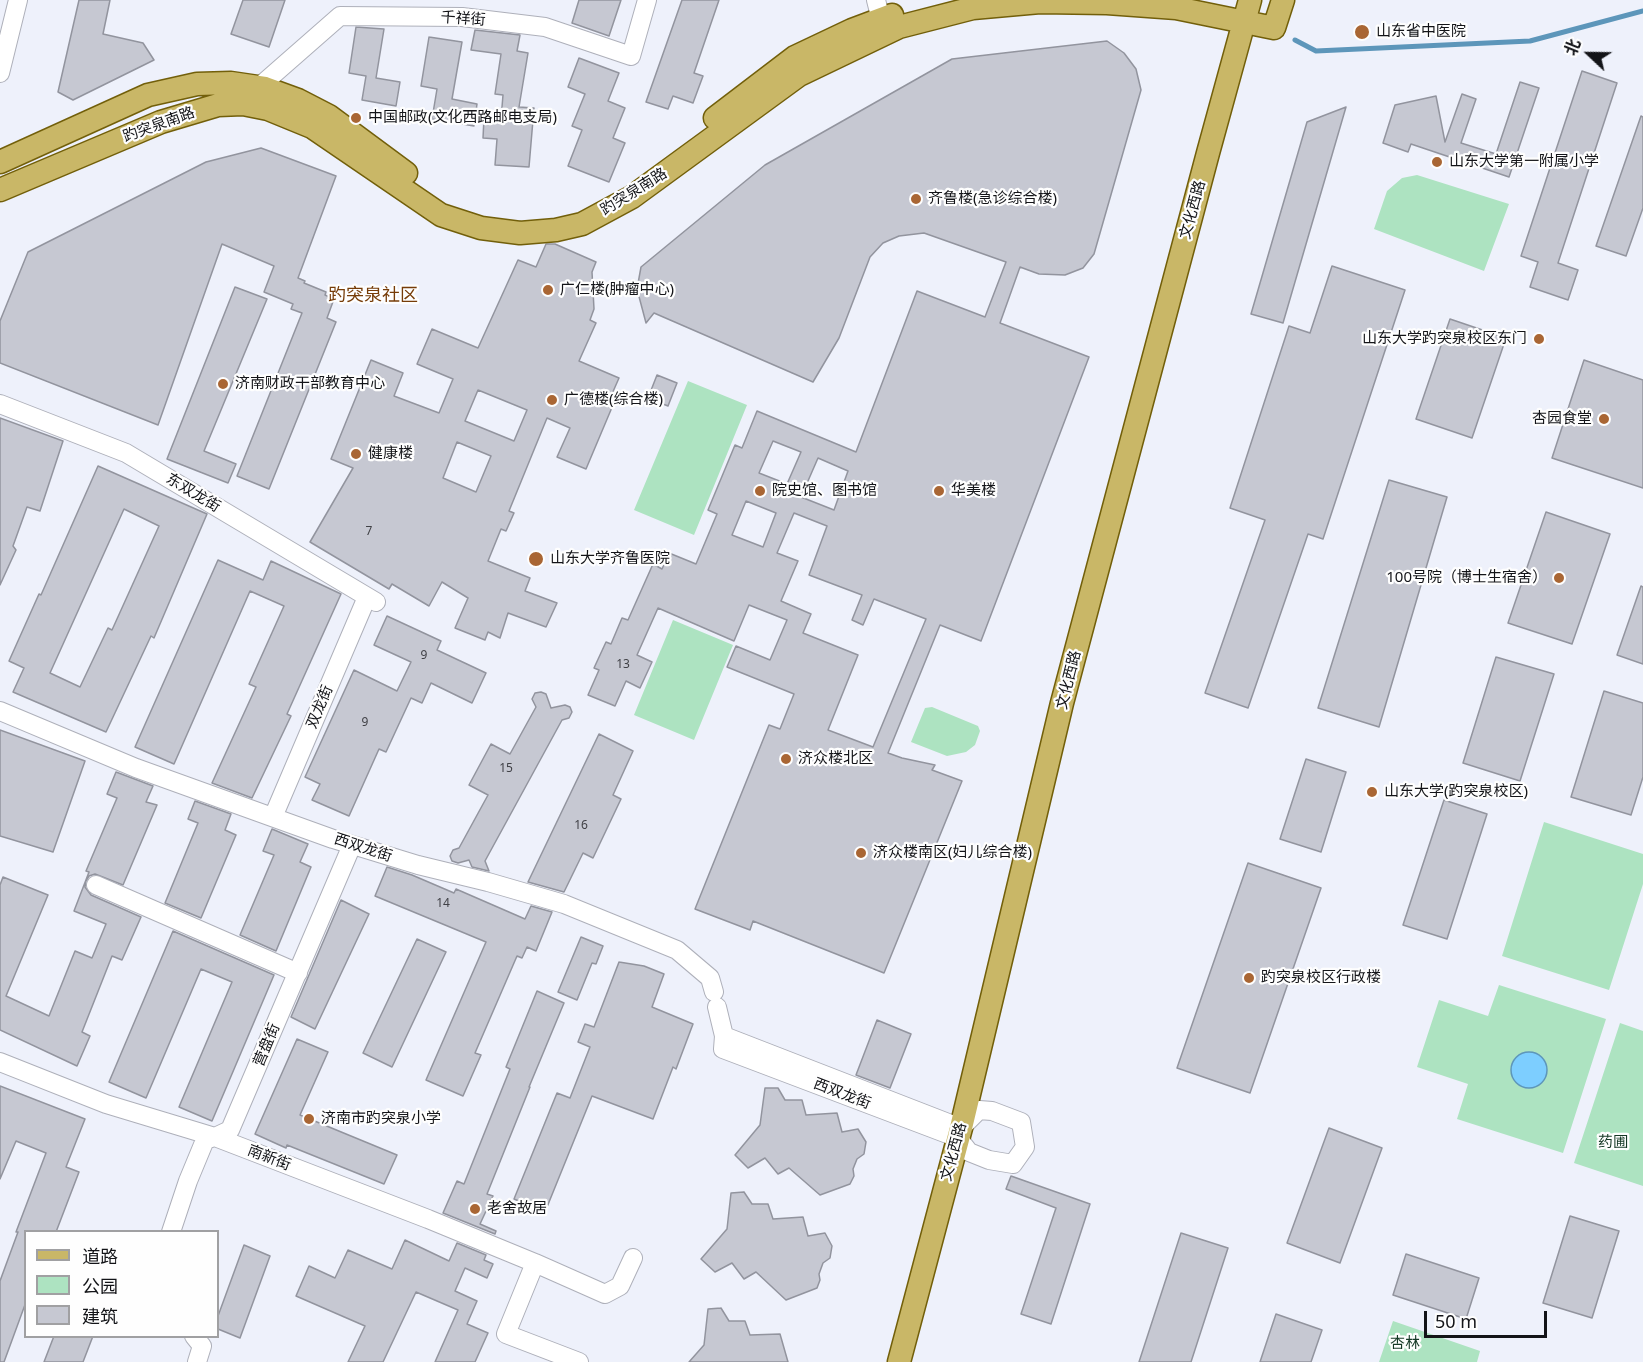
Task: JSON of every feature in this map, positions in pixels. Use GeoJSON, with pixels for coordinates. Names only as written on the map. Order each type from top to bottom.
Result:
{"type":"FeatureCollection","features":[{"type":"Feature","properties":{"kind":"main road","name":"趵突泉南路"},"geometry":{"type":"LineString","coordinates":[[0,162],[148,96],[197,84],[231,83],[259,87],[298,100],[329,116],[430,190],[466,211],[521,221],[567,217],[606,198],[644,172],[795,57],[852,30],[878,10],[913,8],[951,0]]}},
{"type":"Feature","properties":{"kind":"main road","name":"趵突泉南路"},"geometry":{"type":"LineString","coordinates":[[0,190],[161,122],[218,105],[243,104],[268,109],[312,127],[441,215],[481,228],[519,233],[556,230],[582,224],[632,197],[799,75],[898,27],[974,8],[1040,2],[1107,3],[1247,11],[1274,28],[1283,0]]}},
{"type":"Feature","properties":{"kind":"main road","name":"文化西路"},"geometry":{"type":"LineString","coordinates":[[899,1362],[967,1144],[1062,703],[1247,11]]}},
{"type":"Feature","properties":{"kind":"street"},"geometry":{"type":"LineString","coordinates":[[0,73],[18,0]]}},
{"type":"Feature","properties":{"kind":"street","name":"千祥街"},"geometry":{"type":"LineString","coordinates":[[259,87],[340,16],[462,17],[545,27],[631,56],[647,0]]}},
{"type":"Feature","properties":{"kind":"street","name":"东双龙街"},"geometry":{"type":"LineString","coordinates":[[0,404],[126,453],[371,600]]}},
{"type":"Feature","properties":{"kind":"street","name":"双龙街"},"geometry":{"type":"LineString","coordinates":[[273,818],[371,600]]}},
{"type":"Feature","properties":{"kind":"street","name":"西双龙街"},"geometry":{"type":"LineString","coordinates":[[0,711],[136,768],[273,818],[418,866],[488,882],[564,904],[666,945],[677,950],[710,978],[724,1036],[967,1144]]}},
{"type":"Feature","properties":{"kind":"street","name":"营盘街"},"geometry":{"type":"LineString","coordinates":[[172,1230],[197,1156],[205,1140],[230,1130],[352,845]]}},
{"type":"Feature","properties":{"kind":"street"},"geometry":{"type":"LineString","coordinates":[[96,885],[297,973]]}},
{"type":"Feature","properties":{"kind":"street","name":"南新街"},"geometry":{"type":"LineString","coordinates":[[0,1062],[106,1104],[215,1137],[428,1219],[604,1294],[620,1286],[633,1258]]}},
{"type":"Feature","properties":{"kind":"street"},"geometry":{"type":"LineString","coordinates":[[986,1111],[1021,1122],[1026,1147],[1013,1164],[989,1160],[967,1144],[986,1111]]}},
{"type":"Feature","properties":{"kind":"street"},"geometry":{"type":"LineString","coordinates":[[535,1263],[506,1334],[579,1362]]}},
{"type":"Feature","properties":{"kind":"street"},"geometry":{"type":"LineString","coordinates":[[196,1338],[202,1346],[197,1362]]}},
{"type":"Feature","properties":{"kind":"green space"},"geometry":{"type":"Polygon","coordinates":[[[1417,175],[1509,204],[1484,271],[1374,229],[1387,191],[1402,178],[1417,175]]]}},
{"type":"Feature","properties":{"kind":"green space"},"geometry":{"type":"Polygon","coordinates":[[[688,381],[747,405],[694,535],[634,510],[688,381]]]}},
{"type":"Feature","properties":{"kind":"green space"},"geometry":{"type":"Polygon","coordinates":[[[673,620],[733,645],[694,740],[634,715],[673,620]]]}},
{"type":"Feature","properties":{"kind":"green space"},"geometry":{"type":"Polygon","coordinates":[[[932,707],[978,726],[980,731],[975,745],[966,752],[947,756],[911,742],[925,708],[932,707]]]}},
{"type":"Feature","properties":{"kind":"green space"},"geometry":{"type":"Polygon","coordinates":[[[1544,822],[1643,854],[1643,884],[1609,990],[1502,956],[1544,822]]]}},
{"type":"Feature","properties":{"kind":"green space"},"geometry":{"type":"Polygon","coordinates":[[[1499,985],[1606,1019],[1563,1153],[1457,1119],[1468,1084],[1417,1067],[1439,1000],[1488,1016],[1499,985]]]}},
{"type":"Feature","properties":{"kind":"green space","name":"药圃"},"geometry":{"type":"Polygon","coordinates":[[[1620,1023],[1643,1031],[1643,1186],[1574,1163],[1620,1023]]]}},
{"type":"Feature","properties":{"kind":"green space","name":"杏林"},"geometry":{"type":"Polygon","coordinates":[[[1393,1321],[1480,1351],[1477,1362],[1379,1362],[1393,1321]]]}},
{"type":"Feature","properties":{"kind":"water"},"geometry":{"type":"Polygon","coordinates":[[[1529,1052],[1541,1058],[1547,1070],[1541,1082],[1529,1088],[1517,1082],[1511,1070],[1517,1058],[1529,1052]]]}},
{"type":"Feature","properties":{"kind":"building"},"geometry":{"type":"Polygon","coordinates":[[[79,0],[110,0],[103,34],[143,43],[154,60],[73,100],[58,92],[79,0]]]}},
{"type":"Feature","properties":{"kind":"building"},"geometry":{"type":"Polygon","coordinates":[[[243,0],[285,0],[269,47],[231,34],[243,0]]]}},
{"type":"Feature","properties":{"kind":"building"},"geometry":{"type":"Polygon","coordinates":[[[579,0],[621,0],[609,36],[572,23],[579,0]]]}},
{"type":"Feature","properties":{"kind":"building"},"geometry":{"type":"Polygon","coordinates":[[[682,0],[719,0],[694,73],[703,76],[693,103],[673,96],[668,109],[646,102],[682,0]]]}},
{"type":"Feature","properties":{"kind":"building"},"geometry":{"type":"Polygon","coordinates":[[[356,27],[384,29],[376,78],[400,82],[396,106],[362,100],[366,76],[349,73],[356,27]]]}},
{"type":"Feature","properties":{"kind":"building"},"geometry":{"type":"Polygon","coordinates":[[[475,30],[520,35],[517,51],[528,53],[519,107],[534,108],[529,167],[495,165],[497,139],[483,138],[484,118],[501,119],[503,95],[495,94],[501,54],[471,50],[475,30]]]}},
{"type":"Feature","properties":{"kind":"building"},"geometry":{"type":"Polygon","coordinates":[[[429,37],[462,42],[452,99],[477,104],[474,126],[432,119],[437,89],[421,86],[429,37]]]}},
{"type":"Feature","properties":{"kind":"building"},"geometry":{"type":"Polygon","coordinates":[[[1107,41],[1124,53],[1136,69],[1141,90],[1094,254],[1083,268],[1065,275],[1039,274],[1020,267],[1000,323],[1089,357],[981,641],[940,625],[888,753],[935,765],[932,770],[962,781],[884,973],[753,921],[750,930],[695,909],[769,725],[780,729],[794,694],[727,667],[736,646],[770,660],[787,620],[749,605],[734,641],[658,608],[637,655],[652,662],[640,688],[626,681],[615,706],[588,695],[599,670],[594,668],[606,642],[611,644],[622,618],[628,620],[653,564],[662,569],[669,553],[696,564],[717,514],[708,510],[735,445],[742,448],[757,411],[856,452],[917,291],[985,317],[1006,262],[924,233],[899,236],[883,243],[870,257],[839,338],[813,382],[654,313],[646,323],[637,289],[641,267],[765,165],[952,59],[1107,41]],[[773,441],[759,473],[787,484],[801,452],[773,441]],[[818,458],[801,497],[834,510],[848,471],[818,458]],[[746,501],[732,535],[763,547],[776,513],[746,501]],[[794,513],[777,553],[798,561],[781,601],[811,614],[803,633],[858,655],[828,730],[873,747],[926,619],[874,599],[863,625],[852,620],[862,595],[809,575],[827,526],[794,513]]]}},
{"type":"Feature","properties":{"kind":"building"},"geometry":{"type":"Polygon","coordinates":[[[579,58],[619,73],[608,101],[625,108],[613,138],[625,143],[609,182],[568,166],[582,130],[572,126],[585,94],[568,87],[579,58]]]}},
{"type":"Feature","properties":{"kind":"building"},"geometry":{"type":"Polygon","coordinates":[[[1582,71],[1617,83],[1558,263],[1578,270],[1568,300],[1530,287],[1538,262],[1521,256],[1582,71]]]}},
{"type":"Feature","properties":{"kind":"building"},"geometry":{"type":"Polygon","coordinates":[[[1520,82],[1539,88],[1509,177],[1411,144],[1408,152],[1383,143],[1395,105],[1436,96],[1445,142],[1462,94],[1476,99],[1461,143],[1496,154],[1520,82]]]}},
{"type":"Feature","properties":{"kind":"building"},"geometry":{"type":"Polygon","coordinates":[[[1346,107],[1283,323],[1251,314],[1307,122],[1346,107]]]}},
{"type":"Feature","properties":{"kind":"building"},"geometry":{"type":"Polygon","coordinates":[[[1641,116],[1643,117],[1643,208],[1626,256],[1596,246],[1641,116]]]}},
{"type":"Feature","properties":{"kind":"building"},"geometry":{"type":"Polygon","coordinates":[[[261,148],[336,176],[298,278],[326,292],[325,295],[334,299],[327,318],[336,322],[269,489],[237,476],[302,313],[291,309],[293,304],[264,292],[274,266],[222,244],[158,425],[0,363],[0,321],[28,252],[206,162],[261,148]]]}},
{"type":"Feature","properties":{"kind":"building"},"geometry":{"type":"Polygon","coordinates":[[[546,244],[555,244],[596,262],[592,272],[594,309],[590,320],[596,323],[579,361],[619,378],[608,403],[613,405],[586,469],[557,457],[570,428],[547,418],[509,511],[514,513],[506,531],[501,529],[488,561],[530,578],[525,591],[557,603],[546,627],[508,613],[500,638],[488,632],[485,640],[455,628],[468,598],[442,582],[429,606],[392,584],[389,589],[310,542],[353,468],[331,459],[371,360],[403,373],[394,396],[439,413],[453,379],[417,364],[432,329],[478,348],[518,260],[536,267],[546,244]],[[478,390],[465,421],[514,441],[527,410],[478,390]],[[457,442],[443,478],[476,492],[491,456],[457,442]]]}},
{"type":"Feature","properties":{"kind":"building"},"geometry":{"type":"Polygon","coordinates":[[[1332,266],[1405,290],[1323,539],[1308,534],[1248,708],[1205,693],[1265,520],[1230,508],[1289,326],[1310,333],[1332,266]]]}},
{"type":"Feature","properties":{"kind":"building"},"geometry":{"type":"Polygon","coordinates":[[[235,287],[267,299],[204,451],[236,464],[228,483],[167,459],[235,287]]]}},
{"type":"Feature","properties":{"kind":"building"},"geometry":{"type":"Polygon","coordinates":[[[1450,319],[1506,338],[1472,438],[1416,419],[1450,319]]]}},
{"type":"Feature","properties":{"kind":"building","name":"杏园食堂"},"geometry":{"type":"Polygon","coordinates":[[[1584,360],[1643,380],[1643,488],[1552,458],[1584,360]]]}},
{"type":"Feature","properties":{"kind":"building"},"geometry":{"type":"Polygon","coordinates":[[[657,375],[677,383],[668,406],[648,398],[657,375]]]}},
{"type":"Feature","properties":{"kind":"building"},"geometry":{"type":"Polygon","coordinates":[[[0,418],[63,441],[40,511],[27,507],[13,546],[16,550],[0,585],[0,418]]]}},
{"type":"Feature","properties":{"kind":"building"},"geometry":{"type":"Polygon","coordinates":[[[98,466],[207,514],[154,638],[151,636],[106,732],[13,692],[24,668],[9,661],[39,594],[41,595],[98,466]],[[124,509],[50,673],[80,687],[108,628],[112,630],[159,526],[124,509]]]}},
{"type":"Feature","properties":{"kind":"building"},"geometry":{"type":"Polygon","coordinates":[[[1389,480],[1447,497],[1379,727],[1318,708],[1389,480]]]}},
{"type":"Feature","properties":{"kind":"building","name":"100号院（博士生宿舍）"},"geometry":{"type":"Polygon","coordinates":[[[1546,512],[1610,534],[1572,644],[1508,623],[1546,512]]]}},
{"type":"Feature","properties":{"kind":"building"},"geometry":{"type":"Polygon","coordinates":[[[218,560],[263,580],[271,561],[341,594],[287,714],[291,716],[252,798],[212,783],[256,687],[249,684],[284,606],[250,591],[174,764],[135,747],[218,560]]]}},
{"type":"Feature","properties":{"kind":"building"},"geometry":{"type":"Polygon","coordinates":[[[1641,586],[1643,587],[1643,664],[1617,655],[1641,586]]]}},
{"type":"Feature","properties":{"kind":"building"},"geometry":{"type":"Polygon","coordinates":[[[387,616],[441,641],[437,650],[486,673],[472,703],[431,683],[422,703],[411,698],[386,752],[379,749],[349,816],[312,800],[320,784],[305,777],[354,670],[397,691],[411,662],[374,645],[387,616]]]}},
{"type":"Feature","properties":{"kind":"building"},"geometry":{"type":"Polygon","coordinates":[[[1496,657],[1554,674],[1520,781],[1463,763],[1496,657]]]}},
{"type":"Feature","properties":{"kind":"building"},"geometry":{"type":"Polygon","coordinates":[[[1604,691],[1643,703],[1643,777],[1631,815],[1571,797],[1604,691]]]}},
{"type":"Feature","properties":{"kind":"building"},"geometry":{"type":"Polygon","coordinates":[[[535,693],[546,694],[551,708],[565,705],[570,707],[572,712],[569,718],[562,720],[485,861],[489,871],[472,867],[469,860],[458,863],[452,861],[450,856],[453,850],[459,848],[488,795],[469,785],[491,744],[510,754],[536,707],[532,699],[535,693]]]}},
{"type":"Feature","properties":{"kind":"building"},"geometry":{"type":"Polygon","coordinates":[[[0,730],[85,761],[53,852],[0,836],[0,730]]]}},
{"type":"Feature","properties":{"kind":"building"},"geometry":{"type":"Polygon","coordinates":[[[599,734],[633,751],[613,795],[621,799],[593,858],[583,853],[564,892],[528,882],[599,734]]]}},
{"type":"Feature","properties":{"kind":"building"},"geometry":{"type":"Polygon","coordinates":[[[1306,759],[1346,772],[1321,852],[1280,839],[1306,759]]]}},
{"type":"Feature","properties":{"kind":"building"},"geometry":{"type":"Polygon","coordinates":[[[116,772],[153,786],[146,802],[157,805],[123,885],[95,874],[89,876],[86,881],[85,887],[91,895],[141,917],[122,960],[112,956],[82,1032],[90,1036],[77,1066],[0,1030],[0,885],[3,877],[48,895],[6,996],[49,1016],[75,951],[92,958],[106,924],[74,911],[89,872],[86,871],[117,798],[107,794],[116,772]]]}},
{"type":"Feature","properties":{"kind":"building"},"geometry":{"type":"Polygon","coordinates":[[[1444,800],[1487,814],[1447,939],[1403,925],[1444,800]]]}},
{"type":"Feature","properties":{"kind":"building"},"geometry":{"type":"Polygon","coordinates":[[[195,801],[231,814],[225,830],[236,835],[201,918],[165,903],[198,823],[188,819],[195,801]]]}},
{"type":"Feature","properties":{"kind":"building"},"geometry":{"type":"Polygon","coordinates":[[[272,829],[308,844],[300,862],[311,867],[276,951],[240,935],[274,855],[263,851],[272,829]]]}},
{"type":"Feature","properties":{"kind":"building","name":"趵突泉校区行政楼"},"geometry":{"type":"Polygon","coordinates":[[[1248,863],[1321,888],[1250,1093],[1177,1068],[1248,863]]]}},
{"type":"Feature","properties":{"kind":"building"},"geometry":{"type":"Polygon","coordinates":[[[387,867],[454,893],[456,889],[525,919],[531,906],[552,912],[536,951],[527,947],[522,958],[517,956],[475,1053],[481,1055],[463,1096],[426,1080],[486,942],[375,896],[387,867]]]}},
{"type":"Feature","properties":{"kind":"building"},"geometry":{"type":"Polygon","coordinates":[[[341,900],[369,914],[315,1029],[291,1017],[341,900]]]}},
{"type":"Feature","properties":{"kind":"building"},"geometry":{"type":"Polygon","coordinates":[[[173,931],[274,975],[212,1121],[179,1107],[232,982],[201,969],[146,1098],[109,1082],[173,931]]]}},
{"type":"Feature","properties":{"kind":"building"},"geometry":{"type":"Polygon","coordinates":[[[581,937],[603,946],[596,964],[592,963],[577,1000],[558,992],[581,937]]]}},
{"type":"Feature","properties":{"kind":"building"},"geometry":{"type":"Polygon","coordinates":[[[417,939],[446,952],[392,1067],[363,1053],[417,939]]]}},
{"type":"Feature","properties":{"kind":"building"},"geometry":{"type":"Polygon","coordinates":[[[619,962],[644,966],[664,974],[652,1007],[693,1024],[653,1119],[592,1096],[545,1212],[514,1199],[557,1093],[570,1098],[590,1047],[578,1042],[585,1024],[594,1027],[619,962]]]}},
{"type":"Feature","properties":{"kind":"building"},"geometry":{"type":"Polygon","coordinates":[[[537,991],[564,1003],[487,1194],[493,1196],[480,1224],[496,1231],[495,1234],[443,1213],[457,1181],[464,1184],[510,1069],[506,1067],[537,991]]]}},
{"type":"Feature","properties":{"kind":"building"},"geometry":{"type":"Polygon","coordinates":[[[877,1020],[911,1034],[890,1088],[856,1075],[877,1020]]]}},
{"type":"Feature","properties":{"kind":"building"},"geometry":{"type":"Polygon","coordinates":[[[297,1039],[328,1052],[300,1115],[397,1155],[384,1184],[287,1145],[286,1148],[255,1134],[297,1039]]]}},
{"type":"Feature","properties":{"kind":"building"},"geometry":{"type":"Polygon","coordinates":[[[0,1086],[85,1119],[66,1167],[79,1172],[57,1230],[24,1230],[24,1307],[4,1362],[0,1362],[0,1281],[46,1153],[16,1141],[0,1179],[0,1086]]]}},
{"type":"Feature","properties":{"kind":"building"},"geometry":{"type":"Polygon","coordinates":[[[765,1088],[778,1088],[785,1100],[802,1100],[806,1115],[837,1113],[842,1132],[858,1129],[866,1142],[864,1154],[857,1159],[853,1169],[854,1176],[850,1184],[820,1195],[789,1168],[778,1174],[765,1158],[748,1168],[735,1155],[760,1125],[765,1088]]]}},
{"type":"Feature","properties":{"kind":"building"},"geometry":{"type":"Polygon","coordinates":[[[1329,1128],[1382,1148],[1340,1263],[1287,1243],[1329,1128]]]}},
{"type":"Feature","properties":{"kind":"building"},"geometry":{"type":"Polygon","coordinates":[[[1011,1176],[1090,1204],[1051,1324],[1021,1314],[1056,1208],[1006,1189],[1011,1176]]]}},
{"type":"Feature","properties":{"kind":"building"},"geometry":{"type":"Polygon","coordinates":[[[744,1192],[752,1204],[768,1204],[773,1219],[803,1217],[808,1236],[825,1233],[832,1246],[830,1258],[823,1263],[819,1274],[820,1280],[817,1288],[786,1300],[756,1272],[744,1279],[732,1263],[715,1272],[701,1259],[727,1229],[731,1193],[744,1192]]]}},
{"type":"Feature","properties":{"kind":"building"},"geometry":{"type":"Polygon","coordinates":[[[1570,1216],[1619,1231],[1592,1318],[1543,1303],[1570,1216]]]}},
{"type":"Feature","properties":{"kind":"building"},"geometry":{"type":"Polygon","coordinates":[[[1181,1233],[1228,1248],[1191,1362],[1139,1362],[1181,1233]]]}},
{"type":"Feature","properties":{"kind":"building"},"geometry":{"type":"Polygon","coordinates":[[[405,1240],[449,1261],[457,1243],[486,1255],[484,1260],[493,1264],[487,1278],[465,1268],[455,1291],[477,1301],[467,1324],[488,1333],[475,1362],[435,1362],[458,1310],[416,1292],[383,1362],[348,1362],[365,1326],[296,1296],[309,1266],[335,1278],[348,1250],[392,1269],[405,1240]]]}},
{"type":"Feature","properties":{"kind":"building"},"geometry":{"type":"Polygon","coordinates":[[[244,1245],[270,1256],[240,1338],[219,1329],[219,1313],[244,1245]]]}},
{"type":"Feature","properties":{"kind":"building"},"geometry":{"type":"Polygon","coordinates":[[[1406,1254],[1479,1278],[1466,1319],[1393,1295],[1406,1254]]]}},
{"type":"Feature","properties":{"kind":"building"},"geometry":{"type":"Polygon","coordinates":[[[721,1308],[729,1321],[745,1321],[750,1335],[780,1334],[788,1362],[689,1362],[704,1345],[708,1309],[721,1308]]]}},
{"type":"Feature","properties":{"kind":"building"},"geometry":{"type":"Polygon","coordinates":[[[1276,1314],[1322,1330],[1311,1362],[1260,1362],[1276,1314]]]}},
{"type":"Feature","properties":{"kind":"building"},"geometry":{"type":"Polygon","coordinates":[[[53,1338],[92,1338],[83,1362],[44,1362],[53,1338]]]}},
{"type":"Feature","properties":{"kind":"waterway"},"geometry":{"type":"LineString","coordinates":[[1295,40],[1316,51],[1530,41],[1643,11]]}},
{"type":"Feature","properties":{"kind":"place","name":"山东省中医院"},"geometry":{"type":"Point","coordinates":[1362,32]}},
{"type":"Feature","properties":{"kind":"place","name":"中国邮政(文化西路邮电支局)"},"geometry":{"type":"Point","coordinates":[356,118]}},
{"type":"Feature","properties":{"kind":"place","name":"山东大学第一附属小学"},"geometry":{"type":"Point","coordinates":[1437,162]}},
{"type":"Feature","properties":{"kind":"place","name":"齐鲁楼(急诊综合楼)"},"geometry":{"type":"Point","coordinates":[916,199]}},
{"type":"Feature","properties":{"kind":"place","name":"广仁楼(肿瘤中心)"},"geometry":{"type":"Point","coordinates":[548,290]}},
{"type":"Feature","properties":{"kind":"place","name":"山东大学趵突泉校区东门"},"geometry":{"type":"Point","coordinates":[1539,339]}},
{"type":"Feature","properties":{"kind":"place","name":"济南财政干部教育中心"},"geometry":{"type":"Point","coordinates":[223,384]}},
{"type":"Feature","properties":{"kind":"place","name":"广德楼(综合楼)"},"geometry":{"type":"Point","coordinates":[552,400]}},
{"type":"Feature","properties":{"kind":"place","name":"杏园食堂"},"geometry":{"type":"Point","coordinates":[1604,419]}},
{"type":"Feature","properties":{"kind":"place","name":"健康楼"},"geometry":{"type":"Point","coordinates":[356,454]}},
{"type":"Feature","properties":{"kind":"place","name":"院史馆、图书馆"},"geometry":{"type":"Point","coordinates":[760,491]}},
{"type":"Feature","properties":{"kind":"place","name":"华美楼"},"geometry":{"type":"Point","coordinates":[939,491]}},
{"type":"Feature","properties":{"kind":"place","name":"山东大学齐鲁医院"},"geometry":{"type":"Point","coordinates":[536,559]}},
{"type":"Feature","properties":{"kind":"place","name":"100号院（博士生宿舍）"},"geometry":{"type":"Point","coordinates":[1559,578]}},
{"type":"Feature","properties":{"kind":"place","name":"济众楼北区"},"geometry":{"type":"Point","coordinates":[786,759]}},
{"type":"Feature","properties":{"kind":"place","name":"山东大学(趵突泉校区)"},"geometry":{"type":"Point","coordinates":[1372,792]}},
{"type":"Feature","properties":{"kind":"place","name":"济众楼南区(妇儿综合楼)"},"geometry":{"type":"Point","coordinates":[861,853]}},
{"type":"Feature","properties":{"kind":"place","name":"趵突泉校区行政楼"},"geometry":{"type":"Point","coordinates":[1249,978]}},
{"type":"Feature","properties":{"kind":"place","name":"济南市趵突泉小学"},"geometry":{"type":"Point","coordinates":[309,1119]}},
{"type":"Feature","properties":{"kind":"place","name":"老舍故居"},"geometry":{"type":"Point","coordinates":[475,1209]}},
{"type":"Feature","properties":{"kind":"district","name":"趵突泉社区"},"geometry":{"type":"Point","coordinates":[373,296]}}]}
